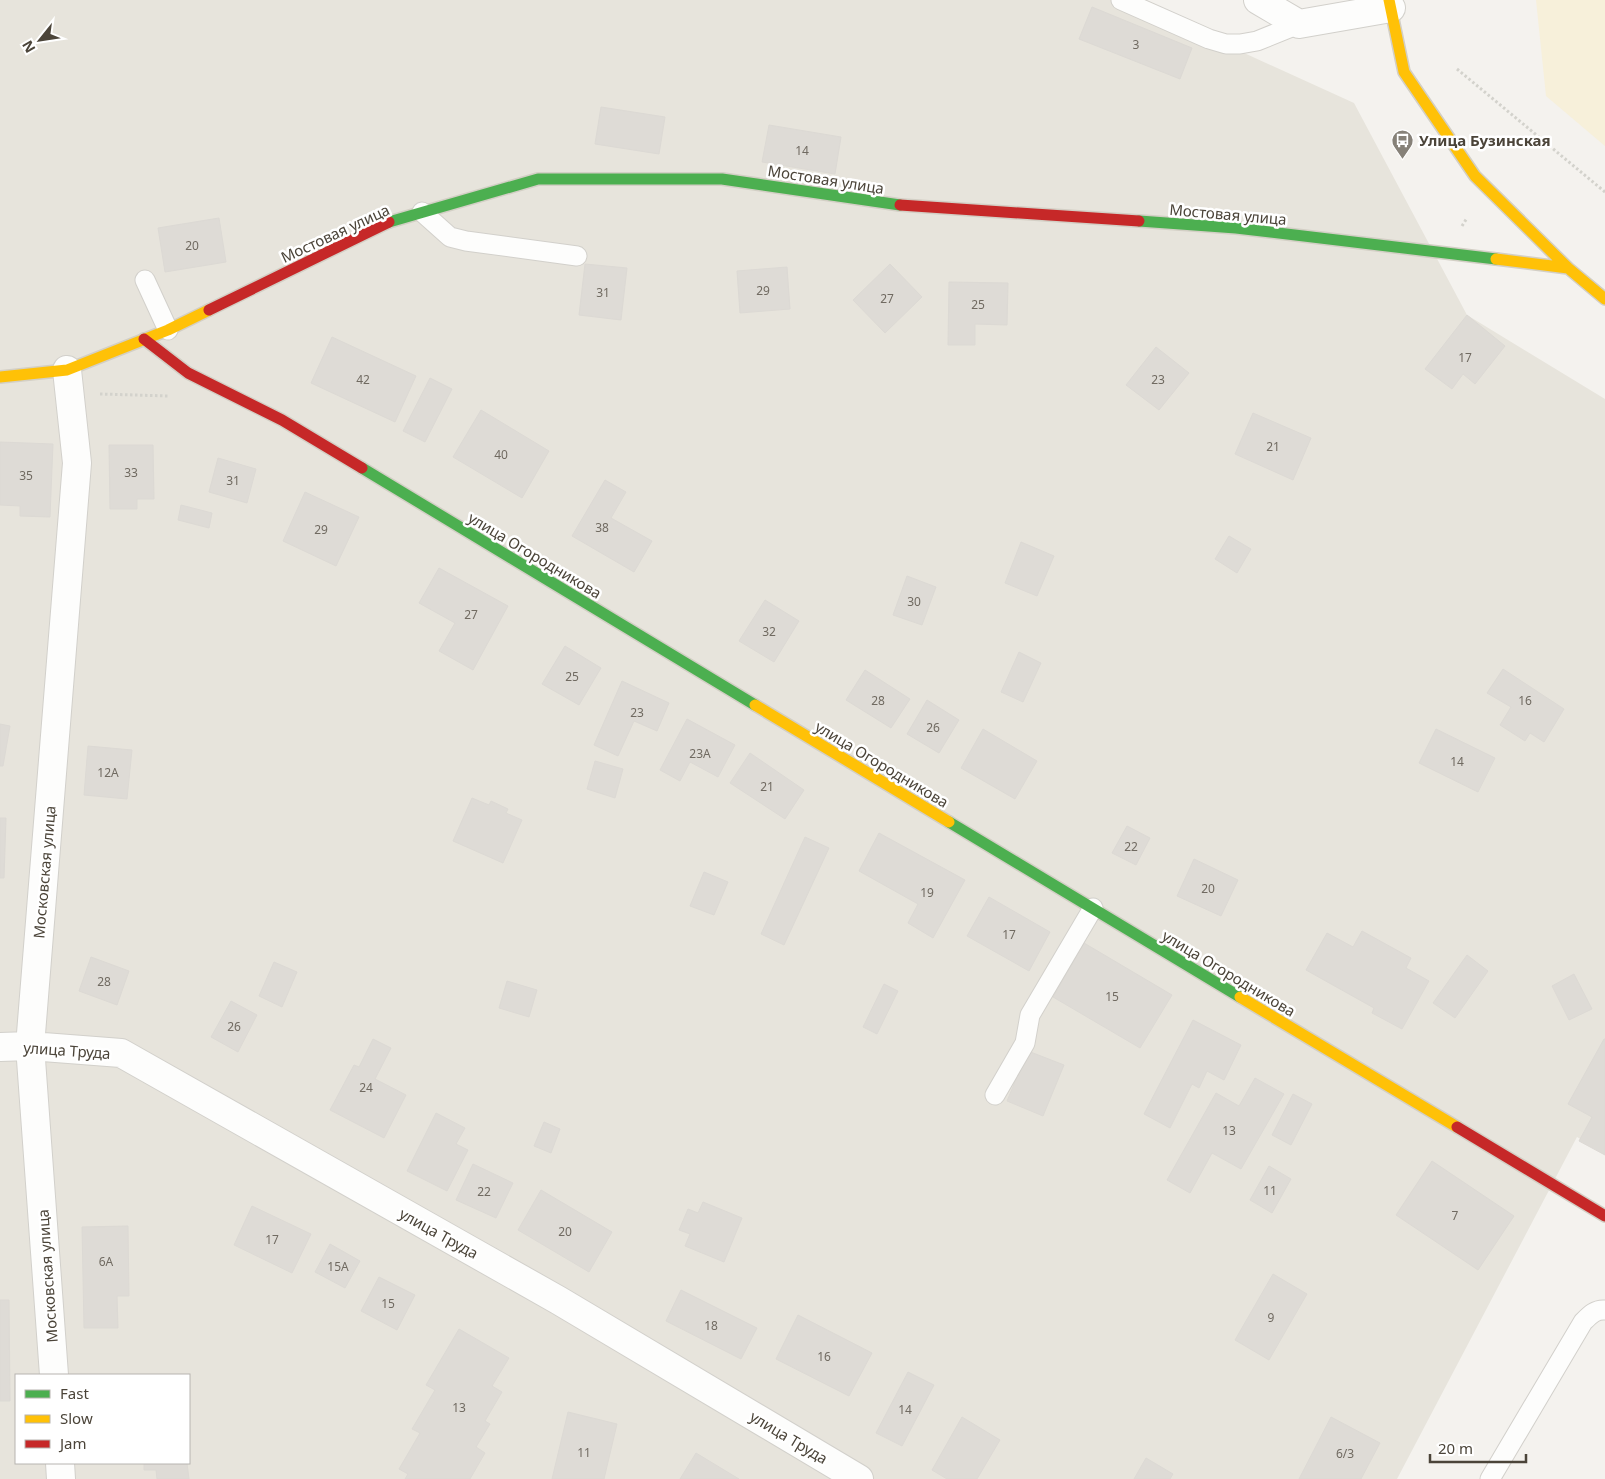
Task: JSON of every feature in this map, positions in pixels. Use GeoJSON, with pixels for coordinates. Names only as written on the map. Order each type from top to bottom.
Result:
{"type":"FeatureCollection","features":[{"type":"Feature","properties":{"kind":"main road"},"geometry":{"type":"LineString","coordinates":[[1390,4],[1404,72],[1475,176],[1568,268],[1605,299]]}},
{"type":"Feature","properties":{"kind":"main road","name":"Мостовая улица"},"geometry":{"type":"LineString","coordinates":[[67,370],[168,330],[390,221],[538,179],[722,178],[888,204],[1236,228],[1568,268]]}},
{"type":"Feature","properties":{"kind":"main road","name":"улица Огородникова"},"geometry":{"type":"LineString","coordinates":[[144,339],[188,372],[282,420],[1605,1216]]}},
{"type":"Feature","properties":{"kind":"main road"},"geometry":{"type":"LineString","coordinates":[[0,377],[67,370]]}},
{"type":"Feature","properties":{"kind":"street"},"geometry":{"type":"LineString","coordinates":[[1258,0],[1300,24],[1390,4]]}},
{"type":"Feature","properties":{"kind":"street","name":"Московская улица"},"geometry":{"type":"LineString","coordinates":[[54,1374],[30,1046],[77,463],[67,370]]}},
{"type":"Feature","properties":{"kind":"street","name":"улица Труда"},"geometry":{"type":"LineString","coordinates":[[0,1047],[30,1046],[121,1053],[558,1300],[859,1479]]}},
{"type":"Feature","properties":{"kind":"street"},"geometry":{"type":"LineString","coordinates":[[60,1464],[61,1479]]}},
{"type":"Feature","properties":{"kind":"lane"},"geometry":{"type":"LineString","coordinates":[[1121,0],[1209,39],[1226,44],[1257,41],[1300,24]]}},
{"type":"Feature","properties":{"kind":"lane"},"geometry":{"type":"LineString","coordinates":[[422,212],[450,237],[466,241],[577,256]]}},
{"type":"Feature","properties":{"kind":"lane"},"geometry":{"type":"LineString","coordinates":[[144,280],[168,330]]}},
{"type":"Feature","properties":{"kind":"lane"},"geometry":{"type":"LineString","coordinates":[[995,1094],[1026,1043],[1030,1015],[1093,908]]}},
{"type":"Feature","properties":{"kind":"lane"},"geometry":{"type":"LineString","coordinates":[[1490,1479],[1583,1322],[1592,1313],[1602,1309],[1605,1310]]}},
{"type":"Feature","properties":{"kind":"path"},"geometry":{"type":"LineString","coordinates":[[1457,69],[1605,192]]}},
{"type":"Feature","properties":{"kind":"shaded area"},"geometry":{"type":"Polygon","coordinates":[[[0,0],[1128,0],[1354,103],[1467,315],[1605,399],[1605,1153],[1577,1137],[1397,1479],[0,1479],[0,0]]]}},
{"type":"Feature","properties":{"kind":"sand"},"geometry":{"type":"Polygon","coordinates":[[[1536,0],[1605,0],[1605,146],[1546,96],[1536,0]]]}},
{"type":"Feature","properties":{"kind":"building"},"geometry":{"type":"Polygon","coordinates":[[[1092,7],[1192,48],[1180,79],[1079,39],[1092,7]]]}},
{"type":"Feature","properties":{"kind":"building"},"geometry":{"type":"Polygon","coordinates":[[[601,107],[665,117],[659,154],[595,144],[601,107]]]}},
{"type":"Feature","properties":{"kind":"building"},"geometry":{"type":"Polygon","coordinates":[[[769,125],[841,137],[835,174],[762,162],[769,125]]]}},
{"type":"Feature","properties":{"kind":"building"},"geometry":{"type":"Polygon","coordinates":[[[219,218],[226,262],[165,272],[158,228],[219,218]]]}},
{"type":"Feature","properties":{"kind":"building"},"geometry":{"type":"Polygon","coordinates":[[[585,264],[627,268],[621,320],[579,315],[585,264]]]}},
{"type":"Feature","properties":{"kind":"building"},"geometry":{"type":"Polygon","coordinates":[[[890,264],[922,297],[885,333],[853,300],[890,264]]]}},
{"type":"Feature","properties":{"kind":"building"},"geometry":{"type":"Polygon","coordinates":[[[787,267],[790,309],[740,313],[737,271],[787,267]]]}},
{"type":"Feature","properties":{"kind":"building"},"geometry":{"type":"Polygon","coordinates":[[[949,282],[1008,283],[1007,325],[975,324],[975,345],[948,345],[949,282]]]}},
{"type":"Feature","properties":{"kind":"building"},"geometry":{"type":"Polygon","coordinates":[[[1467,315],[1505,346],[1475,384],[1463,374],[1452,389],[1425,369],[1467,315]]]}},
{"type":"Feature","properties":{"kind":"building"},"geometry":{"type":"Polygon","coordinates":[[[332,337],[416,376],[395,422],[311,383],[332,337]]]}},
{"type":"Feature","properties":{"kind":"building"},"geometry":{"type":"Polygon","coordinates":[[[1156,347],[1189,373],[1159,410],[1126,385],[1156,347]]]}},
{"type":"Feature","properties":{"kind":"building"},"geometry":{"type":"Polygon","coordinates":[[[430,378],[452,389],[425,442],[403,431],[430,378]]]}},
{"type":"Feature","properties":{"kind":"building"},"geometry":{"type":"Polygon","coordinates":[[[481,410],[549,451],[522,498],[453,457],[481,410]]]}},
{"type":"Feature","properties":{"kind":"building"},"geometry":{"type":"Polygon","coordinates":[[[1253,413],[1311,438],[1293,480],[1235,454],[1253,413]]]}},
{"type":"Feature","properties":{"kind":"building"},"geometry":{"type":"Polygon","coordinates":[[[0,442],[53,444],[50,517],[20,516],[20,506],[0,505],[0,442]]]}},
{"type":"Feature","properties":{"kind":"building"},"geometry":{"type":"Polygon","coordinates":[[[109,445],[153,445],[154,499],[137,499],[137,509],[110,509],[109,445]]]}},
{"type":"Feature","properties":{"kind":"building"},"geometry":{"type":"Polygon","coordinates":[[[218,458],[256,469],[247,503],[209,492],[218,458]]]}},
{"type":"Feature","properties":{"kind":"building"},"geometry":{"type":"Polygon","coordinates":[[[605,480],[626,492],[611,518],[652,541],[634,572],[572,536],[605,480]]]}},
{"type":"Feature","properties":{"kind":"building"},"geometry":{"type":"Polygon","coordinates":[[[305,492],[359,517],[336,566],[283,541],[305,492]]]}},
{"type":"Feature","properties":{"kind":"building"},"geometry":{"type":"Polygon","coordinates":[[[181,505],[212,513],[209,528],[178,520],[181,505]]]}},
{"type":"Feature","properties":{"kind":"building"},"geometry":{"type":"Polygon","coordinates":[[[1229,536],[1251,549],[1237,573],[1215,559],[1229,536]]]}},
{"type":"Feature","properties":{"kind":"building"},"geometry":{"type":"Polygon","coordinates":[[[1021,542],[1054,556],[1037,596],[1005,583],[1021,542]]]}},
{"type":"Feature","properties":{"kind":"building"},"geometry":{"type":"Polygon","coordinates":[[[439,568],[508,606],[473,670],[439,651],[455,623],[419,603],[439,568]]]}},
{"type":"Feature","properties":{"kind":"building"},"geometry":{"type":"Polygon","coordinates":[[[907,576],[936,587],[922,625],[893,615],[907,576]]]}},
{"type":"Feature","properties":{"kind":"building"},"geometry":{"type":"Polygon","coordinates":[[[765,600],[799,621],[774,662],[739,641],[765,600]]]}},
{"type":"Feature","properties":{"kind":"building"},"geometry":{"type":"Polygon","coordinates":[[[565,646],[601,668],[579,705],[542,684],[565,646]]]}},
{"type":"Feature","properties":{"kind":"building"},"geometry":{"type":"Polygon","coordinates":[[[1019,652],[1041,663],[1023,702],[1001,692],[1019,652]]]}},
{"type":"Feature","properties":{"kind":"building"},"geometry":{"type":"Polygon","coordinates":[[[1503,669],[1564,709],[1544,742],[1530,733],[1525,741],[1500,725],[1511,707],[1487,693],[1503,669]]]}},
{"type":"Feature","properties":{"kind":"building"},"geometry":{"type":"Polygon","coordinates":[[[865,670],[910,699],[891,728],[846,700],[865,670]]]}},
{"type":"Feature","properties":{"kind":"building"},"geometry":{"type":"Polygon","coordinates":[[[622,681],[669,703],[657,731],[634,721],[618,756],[594,745],[622,681]]]}},
{"type":"Feature","properties":{"kind":"building"},"geometry":{"type":"Polygon","coordinates":[[[927,700],[959,720],[939,753],[907,734],[927,700]]]}},
{"type":"Feature","properties":{"kind":"building"},"geometry":{"type":"Polygon","coordinates":[[[687,719],[735,745],[718,777],[690,762],[680,781],[660,770],[687,719]]]}},
{"type":"Feature","properties":{"kind":"building"},"geometry":{"type":"Polygon","coordinates":[[[0,724],[10,726],[3,766],[0,766],[0,724]]]}},
{"type":"Feature","properties":{"kind":"building"},"geometry":{"type":"Polygon","coordinates":[[[983,729],[1037,761],[1015,799],[961,768],[983,729]]]}},
{"type":"Feature","properties":{"kind":"building"},"geometry":{"type":"Polygon","coordinates":[[[1436,729],[1495,758],[1478,792],[1419,763],[1436,729]]]}},
{"type":"Feature","properties":{"kind":"building"},"geometry":{"type":"Polygon","coordinates":[[[88,746],[132,750],[127,799],[84,795],[88,746]]]}},
{"type":"Feature","properties":{"kind":"building"},"geometry":{"type":"Polygon","coordinates":[[[750,753],[804,790],[785,819],[730,783],[750,753]]]}},
{"type":"Feature","properties":{"kind":"building"},"geometry":{"type":"Polygon","coordinates":[[[595,761],[623,769],[615,798],[587,789],[595,761]]]}},
{"type":"Feature","properties":{"kind":"building"},"geometry":{"type":"Polygon","coordinates":[[[472,798],[489,805],[491,801],[508,809],[506,813],[522,820],[503,863],[453,841],[472,798]]]}},
{"type":"Feature","properties":{"kind":"building"},"geometry":{"type":"Polygon","coordinates":[[[0,818],[6,818],[4,878],[0,878],[0,818]]]}},
{"type":"Feature","properties":{"kind":"building"},"geometry":{"type":"Polygon","coordinates":[[[1127,826],[1150,838],[1136,865],[1112,853],[1127,826]]]}},
{"type":"Feature","properties":{"kind":"building"},"geometry":{"type":"Polygon","coordinates":[[[879,833],[965,880],[933,938],[908,923],[918,904],[859,871],[879,833]]]}},
{"type":"Feature","properties":{"kind":"building"},"geometry":{"type":"Polygon","coordinates":[[[805,837],[829,848],[784,945],[761,934],[805,837]]]}},
{"type":"Feature","properties":{"kind":"building"},"geometry":{"type":"Polygon","coordinates":[[[1194,859],[1238,880],[1221,916],[1177,896],[1194,859]]]}},
{"type":"Feature","properties":{"kind":"building"},"geometry":{"type":"Polygon","coordinates":[[[704,872],[728,882],[714,915],[690,906],[704,872]]]}},
{"type":"Feature","properties":{"kind":"building"},"geometry":{"type":"Polygon","coordinates":[[[989,897],[1050,932],[1029,971],[967,936],[989,897]]]}},
{"type":"Feature","properties":{"kind":"building"},"geometry":{"type":"Polygon","coordinates":[[[1362,931],[1411,958],[1406,968],[1429,981],[1402,1029],[1372,1013],[1374,1008],[1306,970],[1327,933],[1353,947],[1362,931]]]}},
{"type":"Feature","properties":{"kind":"building"},"geometry":{"type":"Polygon","coordinates":[[[1084,943],[1172,995],[1140,1048],[1053,997],[1084,943]]]}},
{"type":"Feature","properties":{"kind":"building"},"geometry":{"type":"Polygon","coordinates":[[[1467,955],[1488,971],[1455,1018],[1433,1003],[1467,955]]]}},
{"type":"Feature","properties":{"kind":"building"},"geometry":{"type":"Polygon","coordinates":[[[91,957],[129,971],[117,1005],[79,991],[91,957]]]}},
{"type":"Feature","properties":{"kind":"building"},"geometry":{"type":"Polygon","coordinates":[[[274,962],[297,972],[282,1007],[259,996],[274,962]]]}},
{"type":"Feature","properties":{"kind":"building"},"geometry":{"type":"Polygon","coordinates":[[[1574,974],[1592,1009],[1569,1020],[1552,986],[1574,974]]]}},
{"type":"Feature","properties":{"kind":"building"},"geometry":{"type":"Polygon","coordinates":[[[507,981],[537,990],[529,1017],[499,1008],[507,981]]]}},
{"type":"Feature","properties":{"kind":"building"},"geometry":{"type":"Polygon","coordinates":[[[884,984],[898,991],[877,1034],[863,1027],[884,984]]]}},
{"type":"Feature","properties":{"kind":"building"},"geometry":{"type":"Polygon","coordinates":[[[231,1001],[257,1015],[238,1052],[211,1037],[231,1001]]]}},
{"type":"Feature","properties":{"kind":"building"},"geometry":{"type":"Polygon","coordinates":[[[1193,1020],[1241,1045],[1224,1080],[1207,1071],[1199,1088],[1192,1084],[1170,1128],[1144,1114],[1193,1020]]]}},
{"type":"Feature","properties":{"kind":"building"},"geometry":{"type":"Polygon","coordinates":[[[373,1039],[391,1048],[375,1079],[406,1095],[384,1138],[330,1110],[354,1065],[359,1067],[373,1039]]]}},
{"type":"Feature","properties":{"kind":"building"},"geometry":{"type":"Polygon","coordinates":[[[1604,1039],[1605,1155],[1579,1141],[1592,1117],[1568,1104],[1604,1039]]]}},
{"type":"Feature","properties":{"kind":"building"},"geometry":{"type":"Polygon","coordinates":[[[1028,1051],[1064,1065],[1043,1116],[1007,1101],[1028,1051]]]}},
{"type":"Feature","properties":{"kind":"building"},"geometry":{"type":"Polygon","coordinates":[[[1255,1078],[1284,1094],[1241,1169],[1212,1153],[1190,1193],[1167,1180],[1216,1093],[1239,1106],[1255,1078]]]}},
{"type":"Feature","properties":{"kind":"building"},"geometry":{"type":"Polygon","coordinates":[[[1293,1094],[1312,1104],[1291,1145],[1272,1135],[1293,1094]]]}},
{"type":"Feature","properties":{"kind":"building"},"geometry":{"type":"Polygon","coordinates":[[[436,1113],[465,1128],[456,1144],[468,1150],[447,1191],[407,1171],[436,1113]]]}},
{"type":"Feature","properties":{"kind":"building"},"geometry":{"type":"Polygon","coordinates":[[[544,1122],[560,1129],[551,1153],[534,1146],[544,1122]]]}},
{"type":"Feature","properties":{"kind":"building"},"geometry":{"type":"Polygon","coordinates":[[[1432,1161],[1514,1216],[1478,1270],[1396,1215],[1432,1161]]]}},
{"type":"Feature","properties":{"kind":"building"},"geometry":{"type":"Polygon","coordinates":[[[473,1164],[513,1183],[496,1218],[456,1200],[473,1164]]]}},
{"type":"Feature","properties":{"kind":"building"},"geometry":{"type":"Polygon","coordinates":[[[1269,1166],[1291,1179],[1272,1213],[1250,1200],[1269,1166]]]}},
{"type":"Feature","properties":{"kind":"building"},"geometry":{"type":"Polygon","coordinates":[[[541,1190],[612,1232],[589,1272],[518,1230],[541,1190]]]}},
{"type":"Feature","properties":{"kind":"building"},"geometry":{"type":"Polygon","coordinates":[[[703,1202],[742,1218],[724,1262],[685,1246],[690,1234],[679,1230],[688,1209],[698,1213],[703,1202]]]}},
{"type":"Feature","properties":{"kind":"building"},"geometry":{"type":"Polygon","coordinates":[[[252,1206],[311,1234],[292,1273],[234,1245],[252,1206]]]}},
{"type":"Feature","properties":{"kind":"building"},"geometry":{"type":"Polygon","coordinates":[[[128,1226],[129,1296],[117,1296],[118,1328],[84,1328],[82,1227],[128,1226]]]}},
{"type":"Feature","properties":{"kind":"building"},"geometry":{"type":"Polygon","coordinates":[[[330,1244],[360,1261],[345,1288],[315,1272],[330,1244]]]}},
{"type":"Feature","properties":{"kind":"building"},"geometry":{"type":"Polygon","coordinates":[[[1273,1274],[1307,1294],[1269,1360],[1235,1340],[1273,1274]]]}},
{"type":"Feature","properties":{"kind":"building"},"geometry":{"type":"Polygon","coordinates":[[[379,1277],[415,1295],[397,1330],[361,1311],[379,1277]]]}},
{"type":"Feature","properties":{"kind":"building"},"geometry":{"type":"Polygon","coordinates":[[[681,1290],[757,1328],[741,1359],[666,1321],[681,1290]]]}},
{"type":"Feature","properties":{"kind":"building"},"geometry":{"type":"Polygon","coordinates":[[[0,1300],[9,1300],[10,1401],[0,1401],[0,1300]]]}},
{"type":"Feature","properties":{"kind":"building"},"geometry":{"type":"Polygon","coordinates":[[[798,1315],[872,1353],[849,1396],[776,1359],[798,1315]]]}},
{"type":"Feature","properties":{"kind":"building"},"geometry":{"type":"Polygon","coordinates":[[[459,1329],[509,1358],[492,1386],[502,1392],[485,1421],[490,1424],[476,1447],[485,1453],[470,1479],[405,1479],[408,1474],[399,1469],[420,1433],[412,1429],[435,1390],[426,1385],[459,1329]]]}},
{"type":"Feature","properties":{"kind":"building"},"geometry":{"type":"Polygon","coordinates":[[[908,1372],[934,1385],[902,1446],[876,1433],[908,1372]]]}},
{"type":"Feature","properties":{"kind":"building"},"geometry":{"type":"Polygon","coordinates":[[[568,1412],[617,1424],[604,1479],[552,1479],[568,1412]]]}},
{"type":"Feature","properties":{"kind":"building"},"geometry":{"type":"Polygon","coordinates":[[[962,1417],[1000,1440],[977,1479],[947,1479],[932,1470],[962,1417]]]}},
{"type":"Feature","properties":{"kind":"building"},"geometry":{"type":"Polygon","coordinates":[[[1331,1417],[1380,1443],[1361,1479],[1299,1479],[1331,1417]]]}},
{"type":"Feature","properties":{"kind":"building"},"geometry":{"type":"Polygon","coordinates":[[[696,1453],[739,1479],[680,1479],[696,1453]]]}},
{"type":"Feature","properties":{"kind":"building"},"geometry":{"type":"Polygon","coordinates":[[[1146,1458],[1173,1474],[1170,1479],[1134,1479],[1146,1458]]]}},
{"type":"Feature","properties":{"kind":"building"},"geometry":{"type":"Polygon","coordinates":[[[144,1464],[187,1464],[189,1479],[157,1479],[156,1470],[144,1470],[144,1464]]]}},
{"type":"Feature","properties":{"kind":"traffic: fast"},"geometry":{"type":"LineString","coordinates":[[389,222],[538,179],[722,179],[900,205]]}},
{"type":"Feature","properties":{"kind":"traffic: fast"},"geometry":{"type":"LineString","coordinates":[[1139,221],[1236,228],[1496,259]]}},
{"type":"Feature","properties":{"kind":"traffic: fast"},"geometry":{"type":"LineString","coordinates":[[362,468],[755,705]]}},
{"type":"Feature","properties":{"kind":"traffic: fast"},"geometry":{"type":"LineString","coordinates":[[949,822],[1240,997]]}},
{"type":"Feature","properties":{"kind":"traffic: slow"},"geometry":{"type":"LineString","coordinates":[[1389,0],[1404,72],[1475,176],[1568,268],[1605,299]]}},
{"type":"Feature","properties":{"kind":"traffic: slow"},"geometry":{"type":"LineString","coordinates":[[1496,259],[1568,268]]}},
{"type":"Feature","properties":{"kind":"traffic: slow"},"geometry":{"type":"LineString","coordinates":[[0,377],[67,370],[168,330],[209,310]]}},
{"type":"Feature","properties":{"kind":"traffic: slow"},"geometry":{"type":"LineString","coordinates":[[755,705],[949,822]]}},
{"type":"Feature","properties":{"kind":"traffic: slow"},"geometry":{"type":"LineString","coordinates":[[1240,997],[1457,1127]]}},
{"type":"Feature","properties":{"kind":"traffic: jam"},"geometry":{"type":"LineString","coordinates":[[900,205],[1139,221]]}},
{"type":"Feature","properties":{"kind":"traffic: jam"},"geometry":{"type":"LineString","coordinates":[[209,310],[389,222]]}},
{"type":"Feature","properties":{"kind":"traffic: jam"},"geometry":{"type":"LineString","coordinates":[[144,339],[188,373],[282,420],[362,468]]}},
{"type":"Feature","properties":{"kind":"traffic: jam"},"geometry":{"type":"LineString","coordinates":[[1457,1127],[1605,1216]]}},
{"type":"Feature","properties":{"kind":"place","name":"Улица Бузинская"},"geometry":{"type":"Point","coordinates":[1403,159]}}]}
